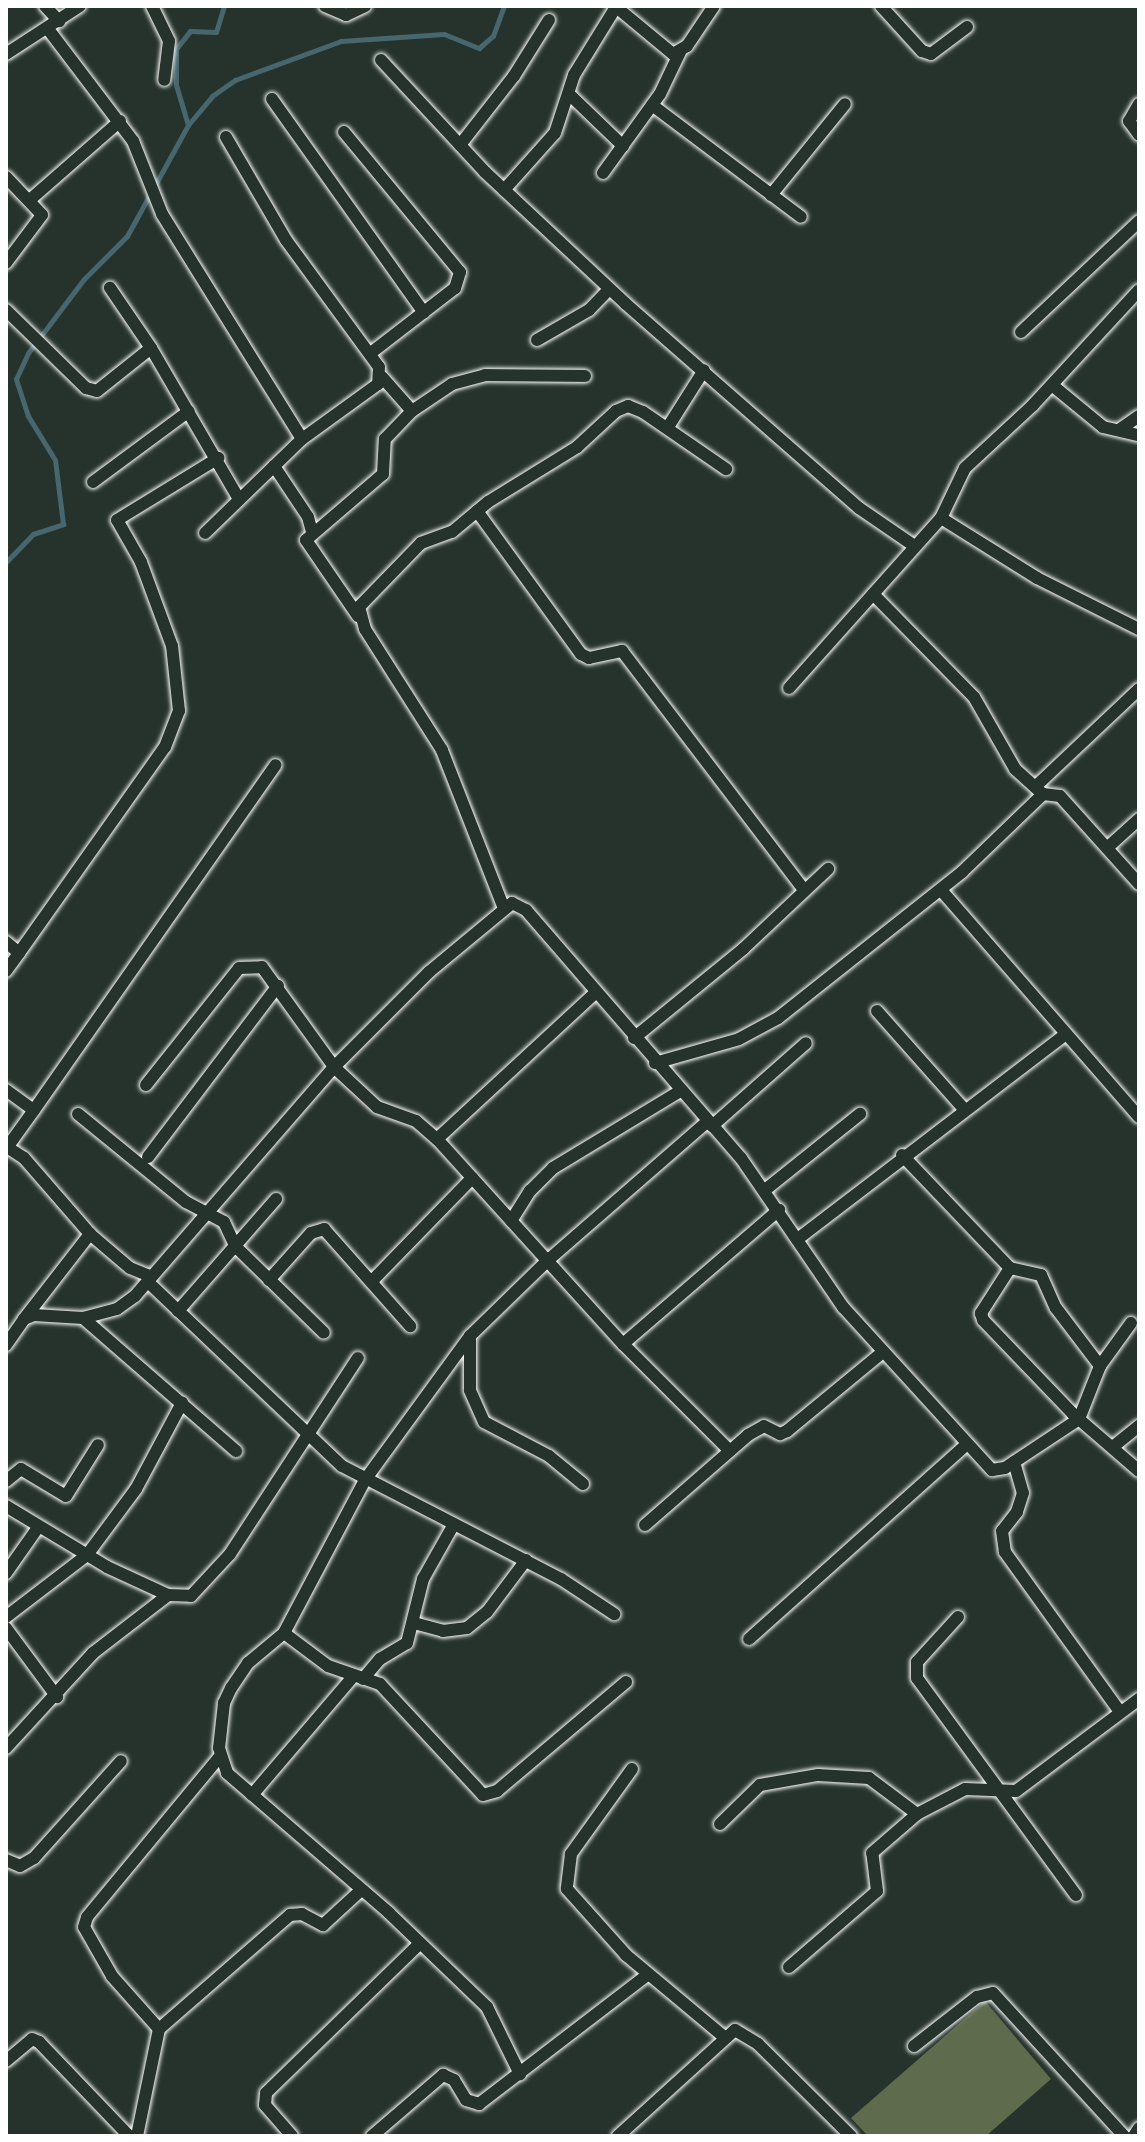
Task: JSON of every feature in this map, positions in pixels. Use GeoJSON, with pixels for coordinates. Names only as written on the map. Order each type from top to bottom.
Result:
{"type":"FeatureCollection","features":[{"type":"Feature","properties":{"kind":"street"},"geometry":{"type":"LineString","coordinates":[[45,6],[54,25],[139,153],[142,173],[162,214],[302,439]]}},
{"type":"Feature","properties":{"kind":"street"},"geometry":{"type":"LineString","coordinates":[[6,54],[80,6]]}},
{"type":"Feature","properties":{"kind":"street"},"geometry":{"type":"LineString","coordinates":[[152,6],[169,41],[164,80]]}},
{"type":"Feature","properties":{"kind":"street"},"geometry":{"type":"LineString","coordinates":[[325,6],[346,15],[365,6]]}},
{"type":"Feature","properties":{"kind":"street"},"geometry":{"type":"LineString","coordinates":[[504,190],[555,133],[574,75],[616,6],[665,50],[680,52]]}},
{"type":"Feature","properties":{"kind":"street"},"geometry":{"type":"LineString","coordinates":[[603,173],[652,105],[680,52],[714,6]]}},
{"type":"Feature","properties":{"kind":"street"},"geometry":{"type":"LineString","coordinates":[[881,6],[922,51],[931,54],[967,27]]}},
{"type":"Feature","properties":{"kind":"street"},"geometry":{"type":"LineString","coordinates":[[460,145],[514,76],[549,20]]}},
{"type":"Feature","properties":{"kind":"street"},"geometry":{"type":"LineString","coordinates":[[381,60],[504,190],[609,289],[859,508],[913,545]]}},
{"type":"Feature","properties":{"kind":"street"},"geometry":{"type":"LineString","coordinates":[[569,94],[623,146]]}},
{"type":"Feature","properties":{"kind":"street"},"geometry":{"type":"LineString","coordinates":[[272,99],[424,313]]}},
{"type":"Feature","properties":{"kind":"street"},"geometry":{"type":"LineString","coordinates":[[771,195],[845,104]]}},
{"type":"Feature","properties":{"kind":"street"},"geometry":{"type":"LineString","coordinates":[[1139,104],[1129,121],[1139,135]]}},
{"type":"Feature","properties":{"kind":"street"},"geometry":{"type":"LineString","coordinates":[[652,105],[801,217]]}},
{"type":"Feature","properties":{"kind":"street"},"geometry":{"type":"LineString","coordinates":[[32,198],[120,121]]}},
{"type":"Feature","properties":{"kind":"street"},"geometry":{"type":"LineString","coordinates":[[344,132],[460,272],[455,288],[371,353]]}},
{"type":"Feature","properties":{"kind":"street"},"geometry":{"type":"LineString","coordinates":[[226,137],[286,240],[371,353],[382,377],[412,411]]}},
{"type":"Feature","properties":{"kind":"street"},"geometry":{"type":"LineString","coordinates":[[6,263],[40,221],[40,207],[32,198],[9,185]]}},
{"type":"Feature","properties":{"kind":"street"},"geometry":{"type":"LineString","coordinates":[[1021,332],[1139,221]]}},
{"type":"Feature","properties":{"kind":"street"},"geometry":{"type":"LineString","coordinates":[[110,288],[151,348],[218,458],[239,499]]}},
{"type":"Feature","properties":{"kind":"street"},"geometry":{"type":"LineString","coordinates":[[537,340],[589,310],[609,289]]}},
{"type":"Feature","properties":{"kind":"street"},"geometry":{"type":"LineString","coordinates":[[789,688],[913,545],[941,518],[965,468],[1052,385],[1139,290]]}},
{"type":"Feature","properties":{"kind":"street"},"geometry":{"type":"LineString","coordinates":[[6,310],[92,392],[151,348]]}},
{"type":"Feature","properties":{"kind":"street"},"geometry":{"type":"LineString","coordinates":[[668,427],[704,370]]}},
{"type":"Feature","properties":{"kind":"street"},"geometry":{"type":"LineString","coordinates":[[503,906],[442,750],[358,616],[305,546],[312,532],[383,474],[385,439],[412,411],[452,384],[485,375],[585,376]]}},
{"type":"Feature","properties":{"kind":"street"},"geometry":{"type":"LineString","coordinates":[[205,533],[302,439],[382,377]]}},
{"type":"Feature","properties":{"kind":"street"},"geometry":{"type":"LineString","coordinates":[[1052,385],[1103,427],[1139,435]]}},
{"type":"Feature","properties":{"kind":"street"},"geometry":{"type":"LineString","coordinates":[[358,616],[367,596],[414,549],[452,532],[477,511],[577,447],[616,411],[628,406],[668,427],[726,469]]}},
{"type":"Feature","properties":{"kind":"street"},"geometry":{"type":"LineString","coordinates":[[93,482],[189,411]]}},
{"type":"Feature","properties":{"kind":"street"},"geometry":{"type":"LineString","coordinates":[[1119,430],[1139,416]]}},
{"type":"Feature","properties":{"kind":"street"},"geometry":{"type":"LineString","coordinates":[[6,971],[165,747],[179,711],[172,646],[141,562],[117,520],[218,458]]}},
{"type":"Feature","properties":{"kind":"street"},"geometry":{"type":"LineString","coordinates":[[274,466],[308,517],[312,532]]}},
{"type":"Feature","properties":{"kind":"street"},"geometry":{"type":"LineString","coordinates":[[477,511],[581,654],[589,658],[622,651],[804,890]]}},
{"type":"Feature","properties":{"kind":"street"},"geometry":{"type":"LineString","coordinates":[[941,518],[1037,578],[1139,629]]}},
{"type":"Feature","properties":{"kind":"street"},"geometry":{"type":"LineString","coordinates":[[873,594],[974,697],[1015,769],[1039,790],[1060,796],[1139,884]]}},
{"type":"Feature","properties":{"kind":"street"},"geometry":{"type":"LineString","coordinates":[[655,1063],[754,1032],[941,890],[1139,689]]}},
{"type":"Feature","properties":{"kind":"street"},"geometry":{"type":"LineString","coordinates":[[148,1282],[150,1276],[130,1268],[90,1234],[24,1158],[7,1148],[276,765]]}},
{"type":"Feature","properties":{"kind":"street"},"geometry":{"type":"LineString","coordinates":[[1107,848],[1139,819]]}},
{"type":"Feature","properties":{"kind":"street"},"geometry":{"type":"LineString","coordinates":[[634,1038],[743,949],[828,869]]}},
{"type":"Feature","properties":{"kind":"street"},"geometry":{"type":"LineString","coordinates":[[941,890],[1139,1117]]}},
{"type":"Feature","properties":{"kind":"street"},"geometry":{"type":"LineString","coordinates":[[24,1319],[83,1318],[117,1309],[148,1282],[334,1067],[503,906],[512,903],[526,910],[765,1190],[843,1307],[992,1470],[1014,1462],[1079,1419],[1100,1366],[1131,1323]]}},
{"type":"Feature","properties":{"kind":"street"},"geometry":{"type":"LineString","coordinates":[[6,942],[19,953]]}},
{"type":"Feature","properties":{"kind":"street"},"geometry":{"type":"LineString","coordinates":[[146,1085],[239,968],[262,967],[334,1067],[377,1107],[416,1121],[437,1139],[623,1344],[730,1451]]}},
{"type":"Feature","properties":{"kind":"street"},"geometry":{"type":"LineString","coordinates":[[148,1157],[278,986]]}},
{"type":"Feature","properties":{"kind":"street"},"geometry":{"type":"LineString","coordinates":[[437,1139],[595,993]]}},
{"type":"Feature","properties":{"kind":"street"},"geometry":{"type":"LineString","coordinates":[[877,1011],[964,1109]]}},
{"type":"Feature","properties":{"kind":"street"},"geometry":{"type":"LineString","coordinates":[[799,1238],[902,1155],[1066,1034]]}},
{"type":"Feature","properties":{"kind":"street"},"geometry":{"type":"LineString","coordinates":[[520,2074],[503,2047],[494,2016],[420,1943],[227,1773],[220,1756],[224,1703],[248,1663],[284,1633],[365,1480],[470,1336],[547,1261],[806,1043]]}},
{"type":"Feature","properties":{"kind":"street"},"geometry":{"type":"LineString","coordinates":[[6,1090],[34,1110]]}},
{"type":"Feature","properties":{"kind":"street"},"geometry":{"type":"LineString","coordinates":[[511,1221],[530,1191],[553,1168],[680,1091]]}},
{"type":"Feature","properties":{"kind":"street"},"geometry":{"type":"LineString","coordinates":[[78,1114],[207,1214],[224,1222],[235,1246],[324,1333]]}},
{"type":"Feature","properties":{"kind":"street"},"geometry":{"type":"LineString","coordinates":[[765,1190],[860,1114]]}},
{"type":"Feature","properties":{"kind":"street"},"geometry":{"type":"LineString","coordinates":[[902,1155],[1010,1268],[1041,1275],[1056,1308],[1100,1366]]}},
{"type":"Feature","properties":{"kind":"street"},"geometry":{"type":"LineString","coordinates":[[372,1281],[472,1178]]}},
{"type":"Feature","properties":{"kind":"street"},"geometry":{"type":"LineString","coordinates":[[178,1311],[276,1199]]}},
{"type":"Feature","properties":{"kind":"street"},"geometry":{"type":"LineString","coordinates":[[623,1344],[779,1210]]}},
{"type":"Feature","properties":{"kind":"street"},"geometry":{"type":"LineString","coordinates":[[269,1280],[318,1228],[333,1236],[410,1326]]}},
{"type":"Feature","properties":{"kind":"street"},"geometry":{"type":"LineString","coordinates":[[6,1345],[90,1234]]}},
{"type":"Feature","properties":{"kind":"street"},"geometry":{"type":"LineString","coordinates":[[1010,1268],[981,1313],[983,1320],[1079,1419],[1114,1446],[1139,1471]]}},
{"type":"Feature","properties":{"kind":"street"},"geometry":{"type":"LineString","coordinates":[[148,1282],[310,1436],[365,1480],[526,1560],[614,1614]]}},
{"type":"Feature","properties":{"kind":"street"},"geometry":{"type":"LineString","coordinates":[[83,1318],[236,1451]]}},
{"type":"Feature","properties":{"kind":"street"},"geometry":{"type":"LineString","coordinates":[[470,1336],[470,1390],[484,1422],[549,1456],[583,1484]]}},
{"type":"Feature","properties":{"kind":"street"},"geometry":{"type":"LineString","coordinates":[[645,1525],[757,1429],[787,1431],[883,1352]]}},
{"type":"Feature","properties":{"kind":"street"},"geometry":{"type":"LineString","coordinates":[[6,1506],[87,1555],[182,1599],[205,1583],[310,1436],[358,1358]]}},
{"type":"Feature","properties":{"kind":"street"},"geometry":{"type":"LineString","coordinates":[[6,1617],[87,1555],[136,1489],[182,1403]]}},
{"type":"Feature","properties":{"kind":"street"},"geometry":{"type":"LineString","coordinates":[[1114,1446],[1139,1426]]}},
{"type":"Feature","properties":{"kind":"street"},"geometry":{"type":"LineString","coordinates":[[6,1481],[21,1469],[66,1496],[98,1445]]}},
{"type":"Feature","properties":{"kind":"street"},"geometry":{"type":"LineString","coordinates":[[749,1639],[966,1445]]}},
{"type":"Feature","properties":{"kind":"street"},"geometry":{"type":"LineString","coordinates":[[1014,1462],[1022,1503],[1002,1531],[1005,1552],[1120,1712]]}},
{"type":"Feature","properties":{"kind":"street"},"geometry":{"type":"LineString","coordinates":[[252,1795],[358,1679],[380,1659],[407,1643],[423,1579],[454,1524]]}},
{"type":"Feature","properties":{"kind":"street"},"geometry":{"type":"LineString","coordinates":[[7,1570],[39,1526]]}},
{"type":"Feature","properties":{"kind":"street"},"geometry":{"type":"LineString","coordinates":[[414,1623],[443,1631],[467,1628],[487,1612],[526,1560]]}},
{"type":"Feature","properties":{"kind":"street"},"geometry":{"type":"LineString","coordinates":[[6,1748],[57,1697],[93,1653],[168,1595]]}},
{"type":"Feature","properties":{"kind":"street"},"geometry":{"type":"LineString","coordinates":[[958,1617],[917,1662],[917,1678],[1076,1895]]}},
{"type":"Feature","properties":{"kind":"street"},"geometry":{"type":"LineString","coordinates":[[6,1628],[57,1697]]}},
{"type":"Feature","properties":{"kind":"street"},"geometry":{"type":"LineString","coordinates":[[284,1633],[358,1679],[380,1684],[483,1795],[497,1791],[626,1682]]}},
{"type":"Feature","properties":{"kind":"street"},"geometry":{"type":"LineString","coordinates":[[789,1967],[877,1891],[872,1853],[917,1814],[965,1789],[1001,1791],[1027,1786],[1139,1699]]}},
{"type":"Feature","properties":{"kind":"street"},"geometry":{"type":"LineString","coordinates":[[159,2029],[112,1976],[84,1927],[87,1917],[220,1756]]}},
{"type":"Feature","properties":{"kind":"street"},"geometry":{"type":"LineString","coordinates":[[6,1860],[20,1866],[34,1858],[121,1761]]}},
{"type":"Feature","properties":{"kind":"street"},"geometry":{"type":"LineString","coordinates":[[632,1769],[571,1854],[564,1879],[581,1908],[647,1975],[724,2037]]}},
{"type":"Feature","properties":{"kind":"street"},"geometry":{"type":"LineString","coordinates":[[720,1824],[760,1785],[818,1775],[869,1778],[917,1814]]}},
{"type":"Feature","properties":{"kind":"street"},"geometry":{"type":"LineString","coordinates":[[137,2136],[159,2029],[290,1915],[302,1914],[323,1925],[361,1890]]}},
{"type":"Feature","properties":{"kind":"street"},"geometry":{"type":"LineString","coordinates":[[292,2136],[265,2105],[266,2093],[420,1943]]}},
{"type":"Feature","properties":{"kind":"street"},"geometry":{"type":"LineString","coordinates":[[372,2136],[443,2075],[454,2080],[473,2105],[520,2074],[647,1975]]}},
{"type":"Feature","properties":{"kind":"street"},"geometry":{"type":"LineString","coordinates":[[914,2046],[977,1997],[993,1993],[1124,2136]]}},
{"type":"Feature","properties":{"kind":"street"},"geometry":{"type":"LineString","coordinates":[[618,2136],[735,2030],[758,2044],[851,2136]]}},
{"type":"Feature","properties":{"kind":"street"},"geometry":{"type":"LineString","coordinates":[[6,2061],[32,2039],[39,2042],[129,2136]]}},
{"type":"Feature","properties":{"kind":"street"},"geometry":{"type":"LineString","coordinates":[[1134,2136],[1139,2128]]}},
{"type":"Feature","properties":{"kind":"green space"},"geometry":{"type":"Polygon","coordinates":[[[985,2001],[1051,2079],[986,2136],[868,2136],[851,2118],[985,2001]]]}},
{"type":"Feature","properties":{"kind":"waterway"},"geometry":{"type":"LineString","coordinates":[[188,125],[176,85],[176,49],[190,31],[216,32],[224,6]]}},
{"type":"Feature","properties":{"kind":"waterway"},"geometry":{"type":"LineString","coordinates":[[6,562],[33,534],[63,524],[55,460],[28,416],[16,379],[28,353],[84,279],[127,236],[188,125],[212,96],[235,80],[341,41],[444,34],[479,48],[493,36],[504,6]]}}]}
